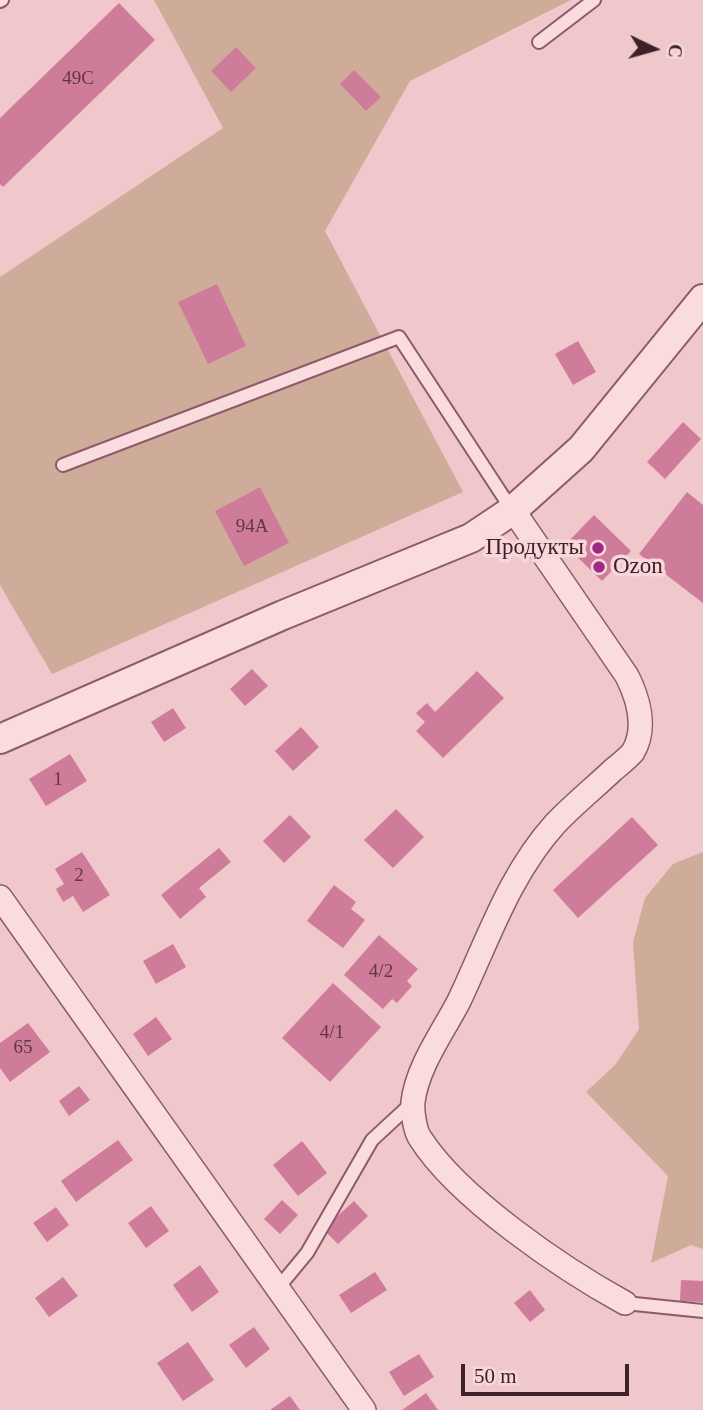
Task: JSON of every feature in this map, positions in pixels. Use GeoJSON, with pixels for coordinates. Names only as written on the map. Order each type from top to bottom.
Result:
{"type":"FeatureCollection","features":[{"type":"Feature","properties":{"kind":"street"},"geometry":{"type":"LineString","coordinates":[[0,739],[284,615],[471,538],[513,510],[581,449],[703,299]]}},
{"type":"Feature","properties":{"kind":"street"},"geometry":{"type":"LineString","coordinates":[[513,510],[627,676],[637,697],[640,727],[633,752],[554,825],[522,869],[491,926],[459,999],[425,1066],[413,1103],[418,1136],[446,1172],[512,1228],[575,1274],[625,1303]]}},
{"type":"Feature","properties":{"kind":"street"},"geometry":{"type":"LineString","coordinates":[[0,897],[364,1410]]}},
{"type":"Feature","properties":{"kind":"lane"},"geometry":{"type":"LineString","coordinates":[[539,42],[594,0]]}},
{"type":"Feature","properties":{"kind":"lane"},"geometry":{"type":"LineString","coordinates":[[63,465],[399,337],[513,510]]}},
{"type":"Feature","properties":{"kind":"lane"},"geometry":{"type":"LineString","coordinates":[[278,1288],[307,1253],[372,1140],[413,1103]]}},
{"type":"Feature","properties":{"kind":"lane"},"geometry":{"type":"LineString","coordinates":[[625,1303],[703,1311]]}},
{"type":"Feature","properties":{"kind":"shaded area"},"geometry":{"type":"Polygon","coordinates":[[[154,0],[571,0],[410,81],[325,231],[463,492],[52,674],[0,585],[0,277],[223,128],[154,0]]]}},
{"type":"Feature","properties":{"kind":"shaded area"},"geometry":{"type":"Polygon","coordinates":[[[703,852],[703,1249],[691,1245],[651,1263],[668,1176],[586,1092],[616,1064],[639,1029],[633,942],[645,898],[673,864],[703,852]]]}},
{"type":"Feature","properties":{"kind":"building"},"geometry":{"type":"Polygon","coordinates":[[[119,3],[155,40],[3,187],[0,184],[0,118],[119,3]]]}},
{"type":"Feature","properties":{"kind":"building"},"geometry":{"type":"Polygon","coordinates":[[[236,47],[256,68],[231,92],[211,71],[236,47]]]}},
{"type":"Feature","properties":{"kind":"building"},"geometry":{"type":"Polygon","coordinates":[[[354,70],[381,97],[366,111],[340,84],[354,70]]]}},
{"type":"Feature","properties":{"kind":"building"},"geometry":{"type":"Polygon","coordinates":[[[217,284],[246,346],[208,364],[178,302],[217,284]]]}},
{"type":"Feature","properties":{"kind":"building"},"geometry":{"type":"Polygon","coordinates":[[[578,341],[596,372],[573,385],[555,354],[578,341]]]}},
{"type":"Feature","properties":{"kind":"building"},"geometry":{"type":"Polygon","coordinates":[[[683,422],[701,439],[665,479],[647,462],[683,422]]]}},
{"type":"Feature","properties":{"kind":"building"},"geometry":{"type":"Polygon","coordinates":[[[260,487],[289,543],[244,566],[215,511],[260,487]]]}},
{"type":"Feature","properties":{"kind":"building"},"geometry":{"type":"Polygon","coordinates":[[[687,492],[703,505],[703,603],[639,554],[687,492]]]}},
{"type":"Feature","properties":{"kind":"building","name":"Продукты"},"geometry":{"type":"Polygon","coordinates":[[[594,515],[631,551],[602,581],[565,545],[594,515]]]}},
{"type":"Feature","properties":{"kind":"building"},"geometry":{"type":"Polygon","coordinates":[[[252,669],[268,686],[245,706],[230,689],[252,669]]]}},
{"type":"Feature","properties":{"kind":"building"},"geometry":{"type":"Polygon","coordinates":[[[477,671],[504,698],[443,758],[416,731],[425,722],[416,713],[427,703],[435,712],[477,671]]]}},
{"type":"Feature","properties":{"kind":"building"},"geometry":{"type":"Polygon","coordinates":[[[173,708],[186,728],[164,742],[151,722],[173,708]]]}},
{"type":"Feature","properties":{"kind":"building"},"geometry":{"type":"Polygon","coordinates":[[[301,727],[319,747],[293,771],[275,751],[301,727]]]}},
{"type":"Feature","properties":{"kind":"building"},"geometry":{"type":"Polygon","coordinates":[[[70,754],[87,781],[46,806],[29,779],[70,754]]]}},
{"type":"Feature","properties":{"kind":"building"},"geometry":{"type":"Polygon","coordinates":[[[396,809],[424,837],[393,868],[364,840],[396,809]]]}},
{"type":"Feature","properties":{"kind":"building"},"geometry":{"type":"Polygon","coordinates":[[[290,815],[311,837],[284,863],[263,841],[290,815]]]}},
{"type":"Feature","properties":{"kind":"building"},"geometry":{"type":"Polygon","coordinates":[[[632,817],[658,845],[578,918],[553,890],[632,817]]]}},
{"type":"Feature","properties":{"kind":"building"},"geometry":{"type":"Polygon","coordinates":[[[219,848],[231,862],[199,888],[206,897],[180,919],[161,895],[219,848]]]}},
{"type":"Feature","properties":{"kind":"building"},"geometry":{"type":"Polygon","coordinates":[[[82,852],[110,895],[83,912],[73,896],[63,902],[56,889],[64,884],[55,869],[82,852]]]}},
{"type":"Feature","properties":{"kind":"building"},"geometry":{"type":"Polygon","coordinates":[[[334,885],[356,902],[351,909],[365,920],[343,948],[307,921],[334,885]]]}},
{"type":"Feature","properties":{"kind":"building"},"geometry":{"type":"Polygon","coordinates":[[[379,935],[418,969],[407,981],[412,986],[397,1003],[392,999],[383,1009],[344,975],[379,935]]]}},
{"type":"Feature","properties":{"kind":"building"},"geometry":{"type":"Polygon","coordinates":[[[173,944],[186,967],[156,984],[143,961],[173,944]]]}},
{"type":"Feature","properties":{"kind":"building"},"geometry":{"type":"Polygon","coordinates":[[[333,983],[381,1027],[330,1082],[282,1038],[333,983]]]}},
{"type":"Feature","properties":{"kind":"building"},"geometry":{"type":"Polygon","coordinates":[[[156,1017],[172,1039],[148,1056],[133,1034],[156,1017]]]}},
{"type":"Feature","properties":{"kind":"building"},"geometry":{"type":"Polygon","coordinates":[[[28,1023],[50,1052],[10,1082],[0,1068],[0,1043],[28,1023]]]}},
{"type":"Feature","properties":{"kind":"building"},"geometry":{"type":"Polygon","coordinates":[[[79,1086],[90,1100],[69,1116],[59,1101],[79,1086]]]}},
{"type":"Feature","properties":{"kind":"building"},"geometry":{"type":"Polygon","coordinates":[[[118,1140],[133,1160],[76,1202],[61,1181],[118,1140]]]}},
{"type":"Feature","properties":{"kind":"building"},"geometry":{"type":"Polygon","coordinates":[[[302,1141],[327,1173],[298,1196],[273,1165],[302,1141]]]}},
{"type":"Feature","properties":{"kind":"building"},"geometry":{"type":"Polygon","coordinates":[[[282,1200],[298,1215],[280,1234],[264,1219],[282,1200]]]}},
{"type":"Feature","properties":{"kind":"building"},"geometry":{"type":"Polygon","coordinates":[[[354,1201],[368,1216],[338,1244],[323,1229],[354,1201]]]}},
{"type":"Feature","properties":{"kind":"building"},"geometry":{"type":"Polygon","coordinates":[[[151,1206],[169,1231],[146,1248],[128,1223],[151,1206]]]}},
{"type":"Feature","properties":{"kind":"building"},"geometry":{"type":"Polygon","coordinates":[[[56,1207],[69,1225],[47,1242],[33,1223],[56,1207]]]}},
{"type":"Feature","properties":{"kind":"building"},"geometry":{"type":"Polygon","coordinates":[[[200,1265],[219,1292],[192,1312],[173,1285],[200,1265]]]}},
{"type":"Feature","properties":{"kind":"building"},"geometry":{"type":"Polygon","coordinates":[[[375,1272],[387,1290],[351,1313],[339,1295],[375,1272]]]}},
{"type":"Feature","properties":{"kind":"building"},"geometry":{"type":"Polygon","coordinates":[[[63,1277],[78,1296],[49,1317],[35,1298],[63,1277]]]}},
{"type":"Feature","properties":{"kind":"building"},"geometry":{"type":"Polygon","coordinates":[[[681,1280],[703,1281],[703,1302],[680,1301],[681,1280]]]}},
{"type":"Feature","properties":{"kind":"building"},"geometry":{"type":"Polygon","coordinates":[[[530,1290],[545,1310],[530,1322],[514,1303],[530,1290]]]}},
{"type":"Feature","properties":{"kind":"building"},"geometry":{"type":"Polygon","coordinates":[[[254,1327],[270,1349],[246,1368],[229,1345],[254,1327]]]}},
{"type":"Feature","properties":{"kind":"building"},"geometry":{"type":"Polygon","coordinates":[[[188,1342],[214,1380],[183,1401],[157,1363],[188,1342]]]}},
{"type":"Feature","properties":{"kind":"building"},"geometry":{"type":"Polygon","coordinates":[[[419,1354],[434,1377],[404,1396],[389,1372],[419,1354]]]}},
{"type":"Feature","properties":{"kind":"building"},"geometry":{"type":"Polygon","coordinates":[[[426,1393],[438,1410],[402,1410],[426,1393]]]}},
{"type":"Feature","properties":{"kind":"building"},"geometry":{"type":"Polygon","coordinates":[[[290,1396],[300,1410],[270,1410],[290,1396]]]}},
{"type":"Feature","properties":{"kind":"place","name":"Продукты"},"geometry":{"type":"Point","coordinates":[598,548]}},
{"type":"Feature","properties":{"kind":"place","name":"Ozon"},"geometry":{"type":"Point","coordinates":[599,567]}}]}
